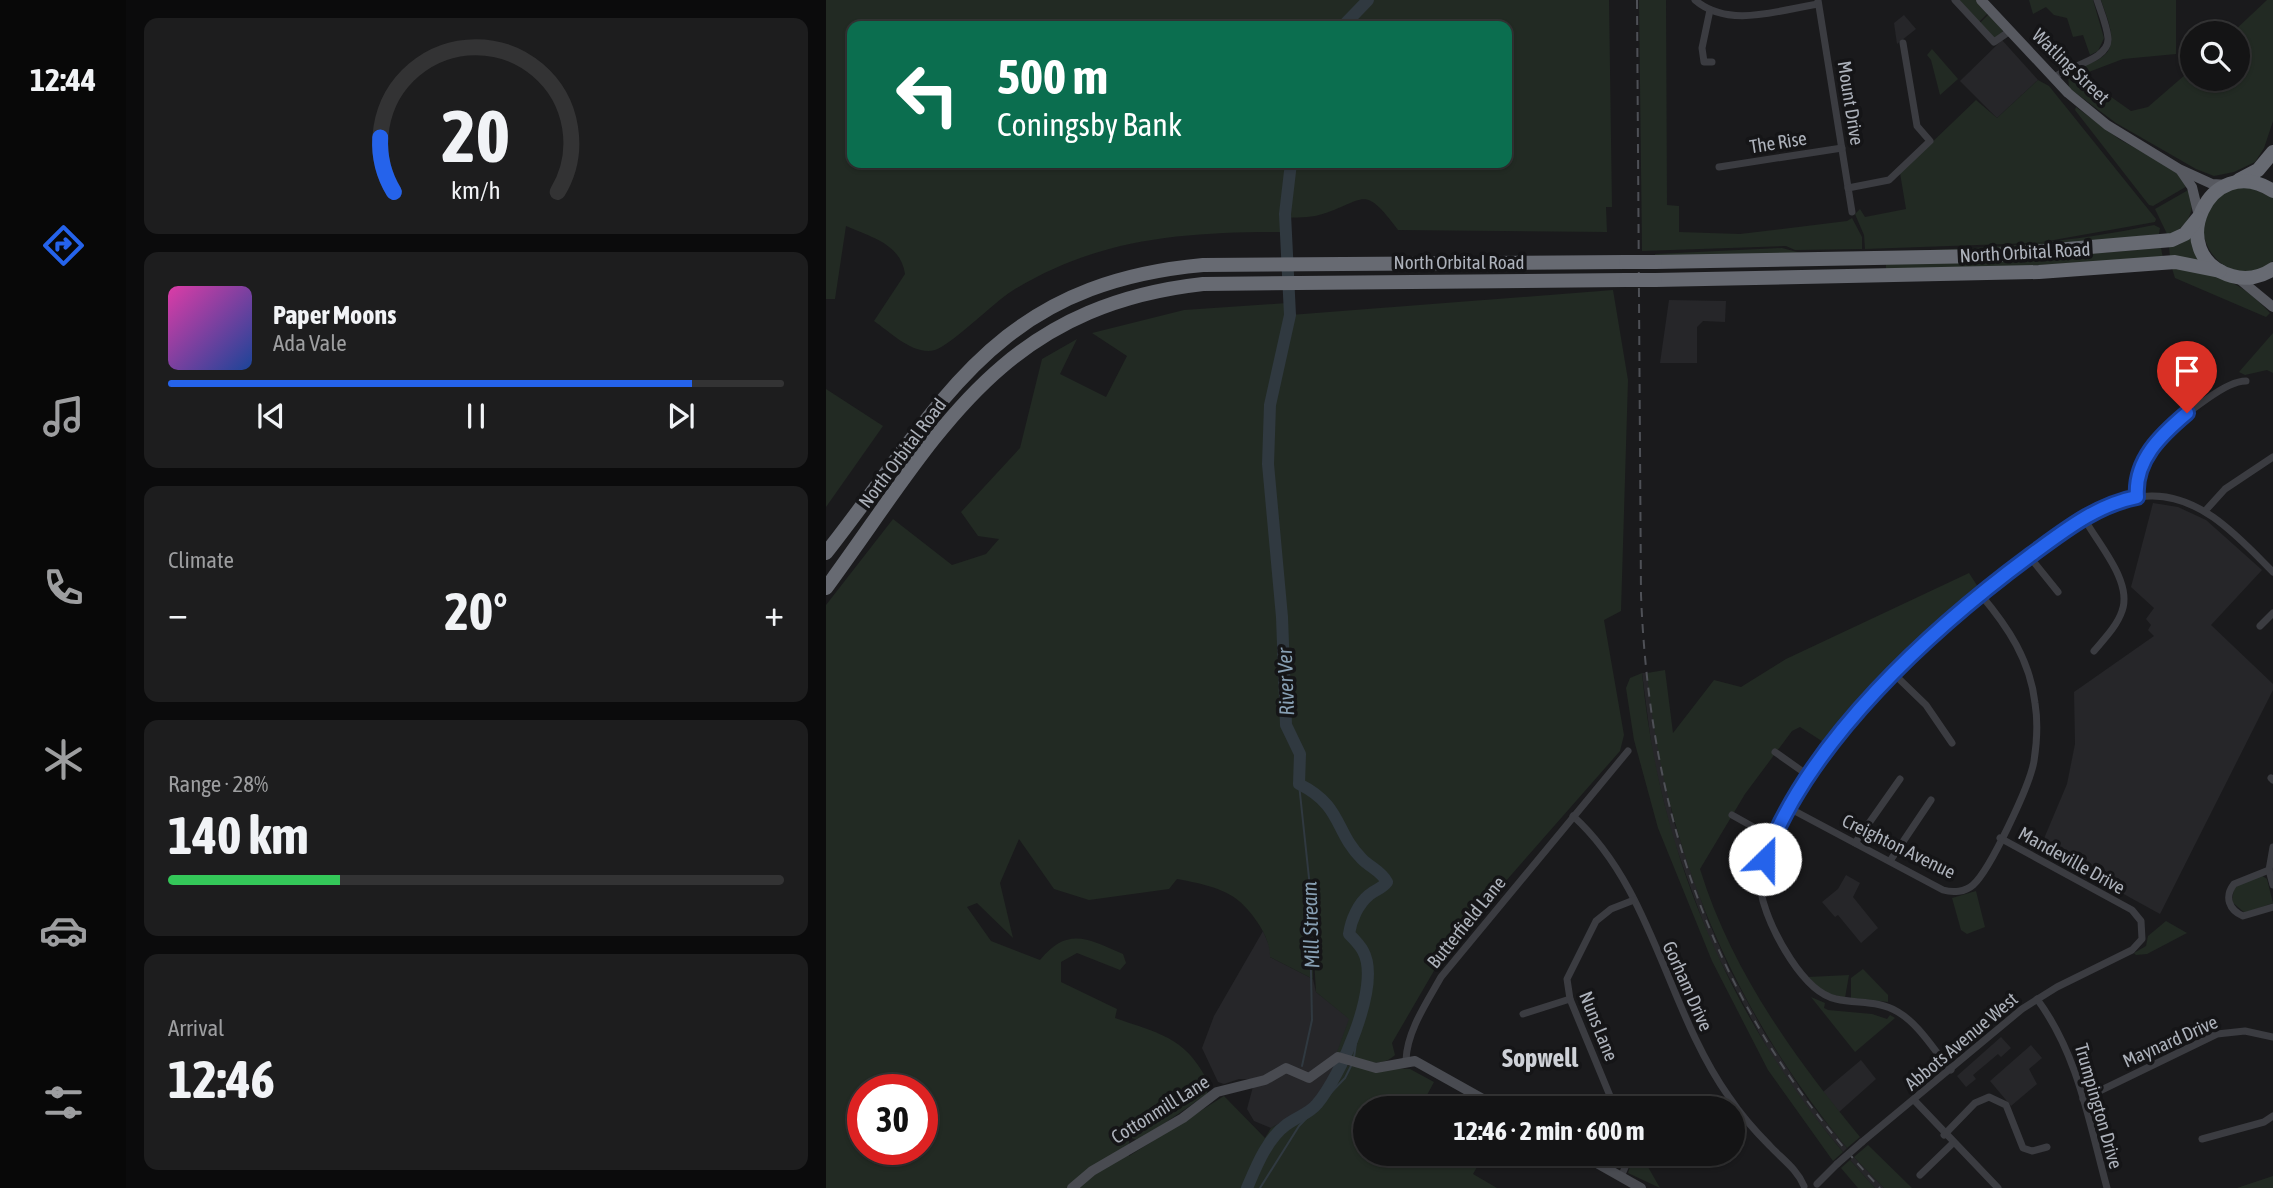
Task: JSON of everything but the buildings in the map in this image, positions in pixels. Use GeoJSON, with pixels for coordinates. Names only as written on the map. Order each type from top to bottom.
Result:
{"type":"FeatureCollection","features":[{"type":"Feature","properties":{"kind":"highway"},"geometry":{"type":"LineString","coordinates":[[2232,184],[2258,170],[2273,152]]}},
{"type":"Feature","properties":{"kind":"highway"},"geometry":{"type":"LineString","coordinates":[[2232,184],[2253,182],[2273,191]]}},
{"type":"Feature","properties":{"kind":"highway","name":"North Orbital Road"},"geometry":{"type":"LineString","coordinates":[[826,553],[943,397],[970,368],[1022,323],[1082,292],[1123,277],[1203,265],[1908,258],[2069,251],[2172,240],[2185,234],[2210,197],[2232,184]]}},
{"type":"Feature","properties":{"kind":"highway"},"geometry":{"type":"LineString","coordinates":[[2198,217],[2197,236],[2201,249],[2220,271]]}},
{"type":"Feature","properties":{"kind":"highway","name":"North Orbital Road"},"geometry":{"type":"LineString","coordinates":[[826,588],[957,411],[993,373],[1024,346],[1063,323],[1119,299],[1203,284],[1626,281],[2039,272],[2175,262],[2220,271],[2238,278]]}},
{"type":"Feature","properties":{"kind":"highway"},"geometry":{"type":"LineString","coordinates":[[2238,278],[2256,277],[2273,269]]}},
{"type":"Feature","properties":{"kind":"main road","name":"Watling Street"},"geometry":{"type":"LineString","coordinates":[[1981,0],[2053,78],[2107,125],[2179,169],[2207,182],[2232,184]]}},
{"type":"Feature","properties":{"kind":"main road"},"geometry":{"type":"LineString","coordinates":[[2179,169],[2192,187],[2198,217]]}},
{"type":"Feature","properties":{"kind":"main road"},"geometry":{"type":"LineString","coordinates":[[2238,278],[2273,307]]}},
{"type":"Feature","properties":{"kind":"street"},"geometry":{"type":"LineString","coordinates":[[1695,0],[1710,10],[1746,16],[1818,2]]}},
{"type":"Feature","properties":{"kind":"street","name":"Watling Street"},"geometry":{"type":"LineString","coordinates":[[1955,0],[1993,41],[2001,40],[2010,32]]}},
{"type":"Feature","properties":{"kind":"street"},"geometry":{"type":"LineString","coordinates":[[2053,78],[2063,69],[2102,54],[2107,47],[2109,39],[2097,0]]}},
{"type":"Feature","properties":{"kind":"street","name":"Mount Drive"},"geometry":{"type":"LineString","coordinates":[[1818,2],[1852,212]]}},
{"type":"Feature","properties":{"kind":"street"},"geometry":{"type":"LineString","coordinates":[[1705,64],[1702,48],[1710,10]]}},
{"type":"Feature","properties":{"kind":"street"},"geometry":{"type":"LineString","coordinates":[[1849,188],[1889,180],[1930,141],[1917,126],[1903,43]]}},
{"type":"Feature","properties":{"kind":"street","name":"The Rise"},"geometry":{"type":"LineString","coordinates":[[1720,167],[1842,148]]}},
{"type":"Feature","properties":{"kind":"street"},"geometry":{"type":"LineString","coordinates":[[2137,497],[2141,465],[2162,435],[2211,396],[2238,381],[2246,381]]}},
{"type":"Feature","properties":{"kind":"street"},"geometry":{"type":"LineString","coordinates":[[2206,511],[2225,489],[2273,457]]}},
{"type":"Feature","properties":{"kind":"street"},"geometry":{"type":"LineString","coordinates":[[1951,1070],[1910,1022],[1895,1010],[1874,1003],[1825,996],[1800,972],[1765,908],[1760,889],[1762,870],[1773,838],[1809,776],[1837,738],[1895,674],[1981,595],[2029,556],[2106,506],[2137,497],[2175,499],[2206,511],[2273,572]]}},
{"type":"Feature","properties":{"kind":"street"},"geometry":{"type":"LineString","coordinates":[[2084,518],[2121,581],[2124,595],[2118,620],[2094,651]]}},
{"type":"Feature","properties":{"kind":"street"},"geometry":{"type":"LineString","coordinates":[[2029,556],[2059,592]]}},
{"type":"Feature","properties":{"kind":"street","name":"Creighton Avenue"},"geometry":{"type":"LineString","coordinates":[[1789,808],[1943,890],[1963,890],[1979,878],[2021,801],[2034,763],[2036,703],[2019,649],[2008,629],[1981,595]]}},
{"type":"Feature","properties":{"kind":"street"},"geometry":{"type":"LineString","coordinates":[[2260,626],[2273,613]]}},
{"type":"Feature","properties":{"kind":"street"},"geometry":{"type":"LineString","coordinates":[[1895,674],[1926,705],[1952,743]]}},
{"type":"Feature","properties":{"kind":"street","name":"Butterfield Lane"},"geometry":{"type":"LineString","coordinates":[[1406,1060],[1406,1050],[1422,1009],[1441,977],[1628,751]]}},
{"type":"Feature","properties":{"kind":"street"},"geometry":{"type":"LineString","coordinates":[[1775,752],[1809,776]]}},
{"type":"Feature","properties":{"kind":"street"},"geometry":{"type":"LineString","coordinates":[[1855,843],[1900,779]]}},
{"type":"Feature","properties":{"kind":"street"},"geometry":{"type":"LineString","coordinates":[[1890,861],[1931,800]]}},
{"type":"Feature","properties":{"kind":"street"},"geometry":{"type":"LineString","coordinates":[[1732,815],[1773,838]]}},
{"type":"Feature","properties":{"kind":"street","name":"Gorham Drive"},"geometry":{"type":"LineString","coordinates":[[1573,816],[1609,855],[1634,900],[1689,1030],[1714,1075],[1746,1120],[1800,1176],[1803,1187]]}},
{"type":"Feature","properties":{"kind":"street","name":"Mandeville Drive"},"geometry":{"type":"LineString","coordinates":[[2000,838],[2132,910],[2143,928],[2139,944]]}},
{"type":"Feature","properties":{"kind":"street"},"geometry":{"type":"LineString","coordinates":[[2273,847],[2269,870],[2273,885]]}},
{"type":"Feature","properties":{"kind":"street"},"geometry":{"type":"LineString","coordinates":[[2269,870],[2234,884],[2228,899],[2231,908],[2243,916],[2273,907]]}},
{"type":"Feature","properties":{"kind":"street","name":"Nuns Lane"},"geometry":{"type":"LineString","coordinates":[[1610,1096],[1566,987],[1569,971],[1596,921],[1611,909],[1634,900]]}},
{"type":"Feature","properties":{"kind":"street","name":"Abbots Avenue West"},"geometry":{"type":"LineString","coordinates":[[1817,1186],[1862,1142],[2037,999],[2139,944]]}},
{"type":"Feature","properties":{"kind":"street"},"geometry":{"type":"LineString","coordinates":[[1523,1014],[1570,999]]}},
{"type":"Feature","properties":{"kind":"street","name":"Trumpington Drive"},"geometry":{"type":"LineString","coordinates":[[2037,999],[2062,1037],[2074,1065],[2107,1188]]}},
{"type":"Feature","properties":{"kind":"street","name":"Maynard Drive"},"geometry":{"type":"LineString","coordinates":[[2083,1099],[2217,1034],[2245,1031],[2273,1037]]}},
{"type":"Feature","properties":{"kind":"street","name":"Cottonmill Lane"},"geometry":{"type":"LineString","coordinates":[[1072,1188],[1092,1171],[1176,1122],[1217,1092],[1265,1080],[1288,1068],[1304,1077],[1313,1076],[1335,1058],[1376,1068],[1406,1060]]}},
{"type":"Feature","properties":{"kind":"street"},"geometry":{"type":"LineString","coordinates":[[1406,1060],[1415,1061],[1478,1096]]}},
{"type":"Feature","properties":{"kind":"street"},"geometry":{"type":"LineString","coordinates":[[1944,1135],[1975,1103],[1989,1097],[2006,1105],[2023,1148],[2032,1151],[2047,1147]]}},
{"type":"Feature","properties":{"kind":"street"},"geometry":{"type":"LineString","coordinates":[[1914,1101],[1998,1188]]}},
{"type":"Feature","properties":{"kind":"street"},"geometry":{"type":"LineString","coordinates":[[2203,1139],[2264,1122],[2273,1116]]}},
{"type":"Feature","properties":{"kind":"street"},"geometry":{"type":"LineString","coordinates":[[1920,1175],[1952,1143]]}},
{"type":"Feature","properties":{"kind":"street"},"geometry":{"type":"LineString","coordinates":[[1601,1166],[1641,1188]]}},
{"type":"Feature","properties":{"kind":"street"},"geometry":{"type":"LineString","coordinates":[[1620,1177],[1625,1166]]}},
{"type":"Feature","properties":{"kind":"street"},"geometry":{"type":"LineString","coordinates":[[1803,1187],[1817,1186]]}},
{"type":"Feature","properties":{"kind":"shaded area"},"geometry":{"type":"Polygon","coordinates":[[[826,0],[1609,0],[1612,207],[1606,207],[1607,232],[1398,230],[1377,205],[1362,199],[1315,216],[1285,218],[1285,232],[1178,236],[1144,241],[1077,259],[1012,291],[951,341],[935,350],[927,351],[903,342],[874,321],[905,274],[898,255],[891,249],[875,238],[846,226],[835,299],[826,299],[826,0]]]}},
{"type":"Feature","properties":{"kind":"shaded area"},"geometry":{"type":"Polygon","coordinates":[[[1639,0],[1666,0],[1667,205],[1679,206],[1679,232],[1740,234],[1847,221],[1852,218],[1862,237],[1862,249],[1795,250],[1786,246],[1642,251],[1639,0]]]}},
{"type":"Feature","properties":{"kind":"shaded area"},"geometry":{"type":"Polygon","coordinates":[[[1958,0],[1976,0],[1988,13],[1979,22],[1958,0]]]}},
{"type":"Feature","properties":{"kind":"shaded area"},"geometry":{"type":"Polygon","coordinates":[[[2029,0],[2093,0],[2104,38],[2098,51],[2090,55],[2083,35],[2073,37],[2067,18],[2054,15],[2046,7],[2033,14],[2029,0]]]}},
{"type":"Feature","properties":{"kind":"shaded area"},"geometry":{"type":"Polygon","coordinates":[[[2101,0],[2176,0],[2176,54],[2123,59],[2086,73],[2087,80],[2131,111],[2148,107],[2180,79],[2180,91],[2250,91],[2250,21],[2245,21],[2267,0],[2273,0],[2273,121],[2264,148],[2255,162],[2234,172],[2214,176],[2196,169],[2116,123],[2069,88],[2068,75],[2108,52],[2111,45],[2109,22],[2101,0]]]}},
{"type":"Feature","properties":{"kind":"shaded area"},"geometry":{"type":"Polygon","coordinates":[[[1989,14],[2003,31],[1999,37],[1994,38],[1980,23],[1989,14]]]}},
{"type":"Feature","properties":{"kind":"shaded area"},"geometry":{"type":"Polygon","coordinates":[[[1904,15],[1916,29],[1897,44],[1894,23],[1904,15]]]}},
{"type":"Feature","properties":{"kind":"shaded area"},"geometry":{"type":"Polygon","coordinates":[[[2002,40],[2038,80],[1997,118],[1960,81],[2002,40]]]}},
{"type":"Feature","properties":{"kind":"shaded area"},"geometry":{"type":"Polygon","coordinates":[[[1932,49],[1958,79],[1940,95],[1931,60],[1927,55],[1932,49]]]}},
{"type":"Feature","properties":{"kind":"shaded area"},"geometry":{"type":"Polygon","coordinates":[[[2038,80],[2049,86],[2156,219],[2155,222],[2037,243],[1865,249],[1864,235],[1855,214],[1860,209],[1865,217],[1906,209],[1900,173],[1976,100],[1997,118],[2038,80]]]}},
{"type":"Feature","properties":{"kind":"shaded area"},"geometry":{"type":"Polygon","coordinates":[[[2076,107],[2119,139],[2171,168],[2189,185],[2153,206],[2149,205],[2075,110],[2076,107]]]}},
{"type":"Feature","properties":{"kind":"shaded area"},"geometry":{"type":"Polygon","coordinates":[[[2247,187],[2273,197],[2273,261],[2254,271],[2237,271],[2222,264],[2210,251],[2204,236],[2203,219],[2210,204],[2225,192],[2247,187]]]}},
{"type":"Feature","properties":{"kind":"shaded area"},"geometry":{"type":"Polygon","coordinates":[[[2190,189],[2192,204],[2189,217],[2168,236],[2155,209],[2190,189]]]}},
{"type":"Feature","properties":{"kind":"shaded area"},"geometry":{"type":"Polygon","coordinates":[[[2154,225],[2160,228],[2159,234],[1997,252],[1655,257],[1655,254],[1782,248],[1801,253],[1978,248],[2066,240],[2154,225]]]}},
{"type":"Feature","properties":{"kind":"shaded area"},"geometry":{"type":"Polygon","coordinates":[[[2191,235],[2201,261],[2170,257],[2169,247],[2180,244],[2191,235]]]}},
{"type":"Feature","properties":{"kind":"shaded area"},"geometry":{"type":"Polygon","coordinates":[[[2161,248],[2163,258],[1886,274],[1886,263],[2051,257],[2161,248]]]}},
{"type":"Feature","properties":{"kind":"shaded area"},"geometry":{"type":"Polygon","coordinates":[[[2171,265],[2214,276],[2236,285],[2270,313],[2266,317],[2175,278],[2171,265]]]}},
{"type":"Feature","properties":{"kind":"shaded area"},"geometry":{"type":"Polygon","coordinates":[[[1613,290],[1628,380],[1621,611],[1604,620],[1624,735],[1620,751],[1505,882],[1435,969],[1392,1043],[1395,1055],[1381,1062],[1367,1062],[1337,1052],[1349,1019],[1316,992],[1312,925],[1313,979],[1270,957],[1268,942],[1250,912],[1233,896],[1218,889],[1177,879],[1169,889],[1089,900],[1054,889],[1019,839],[1000,883],[1013,938],[977,903],[967,907],[991,941],[1040,960],[1050,949],[1069,939],[1089,940],[1123,954],[1126,963],[1120,970],[1077,953],[1061,962],[1061,982],[1117,1009],[1115,1018],[1171,1040],[1191,1056],[1200,1068],[1209,1083],[1207,1094],[1139,1141],[1129,1137],[1129,1156],[1224,1096],[1265,1138],[1271,1128],[1314,1105],[1338,1065],[1410,1069],[1434,1082],[1426,1096],[1353,1096],[1353,1166],[1478,1166],[1473,1174],[1497,1188],[826,1188],[826,605],[893,519],[952,565],[986,554],[999,539],[978,536],[961,512],[1020,448],[1042,359],[1077,339],[1060,374],[1106,397],[1127,356],[1092,333],[1184,310],[1287,303],[1290,315],[1613,290]]]}},
{"type":"Feature","properties":{"kind":"shaded area"},"geometry":{"type":"Polygon","coordinates":[[[1669,300],[1726,301],[1725,322],[1703,321],[1697,327],[1697,363],[1660,363],[1669,300]]]}},
{"type":"Feature","properties":{"kind":"shaded area"},"geometry":{"type":"Polygon","coordinates":[[[2273,333],[2273,373],[2267,370],[2245,375],[2239,372],[2273,333]]]}},
{"type":"Feature","properties":{"kind":"shaded area"},"geometry":{"type":"Polygon","coordinates":[[[826,389],[883,426],[826,507],[826,389]]]}},
{"type":"Feature","properties":{"kind":"shaded area"},"geometry":{"type":"Polygon","coordinates":[[[2153,503],[2178,507],[2206,520],[2262,570],[2211,625],[2273,684],[2273,690],[2160,914],[2040,848],[2067,784],[2075,744],[2074,692],[2154,636],[2148,630],[2151,625],[2146,619],[2154,608],[2131,587],[2153,503]]]}},
{"type":"Feature","properties":{"kind":"shaded area"},"geometry":{"type":"Polygon","coordinates":[[[1969,573],[1980,590],[1893,668],[1828,745],[1800,727],[1792,731],[1745,794],[1700,869],[1729,942],[1767,1011],[1812,1076],[1860,1137],[1847,1148],[1807,1096],[1771,1042],[1739,985],[1711,926],[1688,865],[1670,802],[1656,738],[1647,673],[1665,670],[1673,733],[1714,680],[1741,687],[1786,659],[1969,573]]]}},
{"type":"Feature","properties":{"kind":"shaded area"},"geometry":{"type":"Polygon","coordinates":[[[1642,673],[1647,673],[1673,819],[1708,920],[1730,970],[1764,1032],[1808,1100],[1847,1148],[1843,1152],[1805,1106],[1772,1057],[1711,944],[1672,836],[1653,758],[1642,673]]]}},
{"type":"Feature","properties":{"kind":"shaded area"},"geometry":{"type":"Polygon","coordinates":[[[1642,673],[1664,804],[1683,867],[1706,928],[1733,987],[1765,1044],[1802,1099],[1843,1152],[1833,1161],[1768,1070],[1712,961],[1658,828],[1634,740],[1626,688],[1630,678],[1642,673]]]}},
{"type":"Feature","properties":{"kind":"shaded area"},"geometry":{"type":"Polygon","coordinates":[[[1846,875],[1860,883],[1853,897],[1878,928],[1861,943],[1838,915],[1835,917],[1822,902],[1838,889],[1846,875]]]}},
{"type":"Feature","properties":{"kind":"shaded area"},"geometry":{"type":"Polygon","coordinates":[[[2261,875],[2267,879],[2273,903],[2245,913],[2232,902],[2234,887],[2261,875]]]}},
{"type":"Feature","properties":{"kind":"shaded area"},"geometry":{"type":"Polygon","coordinates":[[[1976,891],[1985,927],[1967,934],[1961,930],[1952,898],[1976,891]]]}},
{"type":"Feature","properties":{"kind":"shaded area"},"geometry":{"type":"Polygon","coordinates":[[[2166,921],[2187,933],[2147,954],[2136,955],[2134,953],[2146,946],[2148,936],[2166,921]]]}},
{"type":"Feature","properties":{"kind":"shaded area"},"geometry":{"type":"Polygon","coordinates":[[[1263,931],[1270,947],[1270,957],[1313,979],[1316,992],[1350,1019],[1338,1052],[1338,1065],[1327,1088],[1313,1105],[1271,1128],[1254,1121],[1247,1109],[1255,1079],[1239,1079],[1224,1084],[1218,1082],[1202,1048],[1214,1016],[1263,931]]]}},
{"type":"Feature","properties":{"kind":"shaded area"},"geometry":{"type":"Polygon","coordinates":[[[1863,969],[1888,995],[1888,1002],[1851,998],[1851,978],[1863,969]]]}},
{"type":"Feature","properties":{"kind":"shaded area"},"geometry":{"type":"Polygon","coordinates":[[[1849,975],[1845,998],[1824,992],[1808,977],[1849,975]]]}},
{"type":"Feature","properties":{"kind":"shaded area"},"geometry":{"type":"Polygon","coordinates":[[[1811,997],[1825,1003],[1824,1008],[1828,1010],[1872,1014],[1887,1019],[1890,1015],[1895,1018],[1855,1052],[1811,997]]]}},
{"type":"Feature","properties":{"kind":"shaded area"},"geometry":{"type":"Polygon","coordinates":[[[2001,1037],[2011,1048],[2001,1057],[1998,1054],[1973,1075],[1976,1079],[1966,1087],[1957,1076],[2001,1037]]]}},
{"type":"Feature","properties":{"kind":"shaded area"},"geometry":{"type":"Polygon","coordinates":[[[2031,1045],[2042,1058],[2029,1069],[2037,1084],[2011,1106],[1990,1081],[2031,1045]]]}},
{"type":"Feature","properties":{"kind":"shaded area"},"geometry":{"type":"Polygon","coordinates":[[[1861,1060],[1876,1079],[1839,1112],[1823,1092],[1861,1060]]]}},
{"type":"Feature","properties":{"kind":"shaded area"},"geometry":{"type":"Polygon","coordinates":[[[1868,1145],[1912,1188],[1884,1188],[1854,1157],[1868,1145]]]}},
{"type":"Feature","properties":{"kind":"shaded area"},"geometry":{"type":"Polygon","coordinates":[[[1854,1157],[1884,1188],[1875,1188],[1850,1160],[1854,1157]]]}},
{"type":"Feature","properties":{"kind":"shaded area"},"geometry":{"type":"Polygon","coordinates":[[[1850,1160],[1875,1188],[1858,1188],[1841,1168],[1850,1160]]]}},
{"type":"Feature","properties":{"kind":"shaded area"},"geometry":{"type":"Polygon","coordinates":[[[1630,1166],[1647,1166],[1660,1188],[1628,1173],[1630,1166]]]}},
{"type":"Feature","properties":{"kind":"shaded area"},"geometry":{"type":"Polygon","coordinates":[[[2273,1176],[2273,1188],[2237,1188],[2273,1176]]]}},
{"type":"Feature","properties":{"kind":"waterway","name":"River Ver"},"geometry":{"type":"LineString","coordinates":[[1348,21],[1368,0]]}},
{"type":"Feature","properties":{"kind":"waterway","name":"River Ver"},"geometry":{"type":"LineString","coordinates":[[1247,1188],[1273,1138],[1286,1125],[1317,1104],[1347,1053],[1363,1007],[1367,985],[1367,966],[1363,951],[1349,934],[1350,929],[1362,903],[1387,882],[1353,849],[1323,801],[1299,784],[1300,754],[1286,725],[1282,617],[1268,464],[1270,405],[1290,315],[1285,214],[1290,168]]}},
{"type":"Feature","properties":{"kind":"waterway","name":"Mill Stream"},"geometry":{"type":"LineString","coordinates":[[1299,784],[1309,878],[1312,1020],[1302,1066]]}},
{"type":"Feature","properties":{"kind":"waterway"},"geometry":{"type":"LineString","coordinates":[[1354,1057],[1360,1016]]}},
{"type":"Feature","properties":{"kind":"waterway"},"geometry":{"type":"LineString","coordinates":[[1260,1188],[1299,1126],[1345,1078],[1351,1066]]}},
{"type":"Feature","properties":{"kind":"railway"},"geometry":{"type":"LineString","coordinates":[[1637,0],[1641,595],[1647,680],[1660,761],[1678,839],[1704,914],[1736,987],[1776,1056],[1824,1123],[1880,1188]]}},
{"type":"Feature","properties":{"kind":"district","name":"Sopwell"},"geometry":{"type":"Point","coordinates":[1540,1058]}},
{"type":"Feature","properties":{"kind":"route"},"geometry":{"type":"LineString","coordinates":[[1765,859],[1780,824],[1809,776],[1837,738],[1895,674],[1997,581],[2047,543],[2106,506],[2137,497],[2141,465],[2148,453],[2162,435],[2187,413]]}}]}
